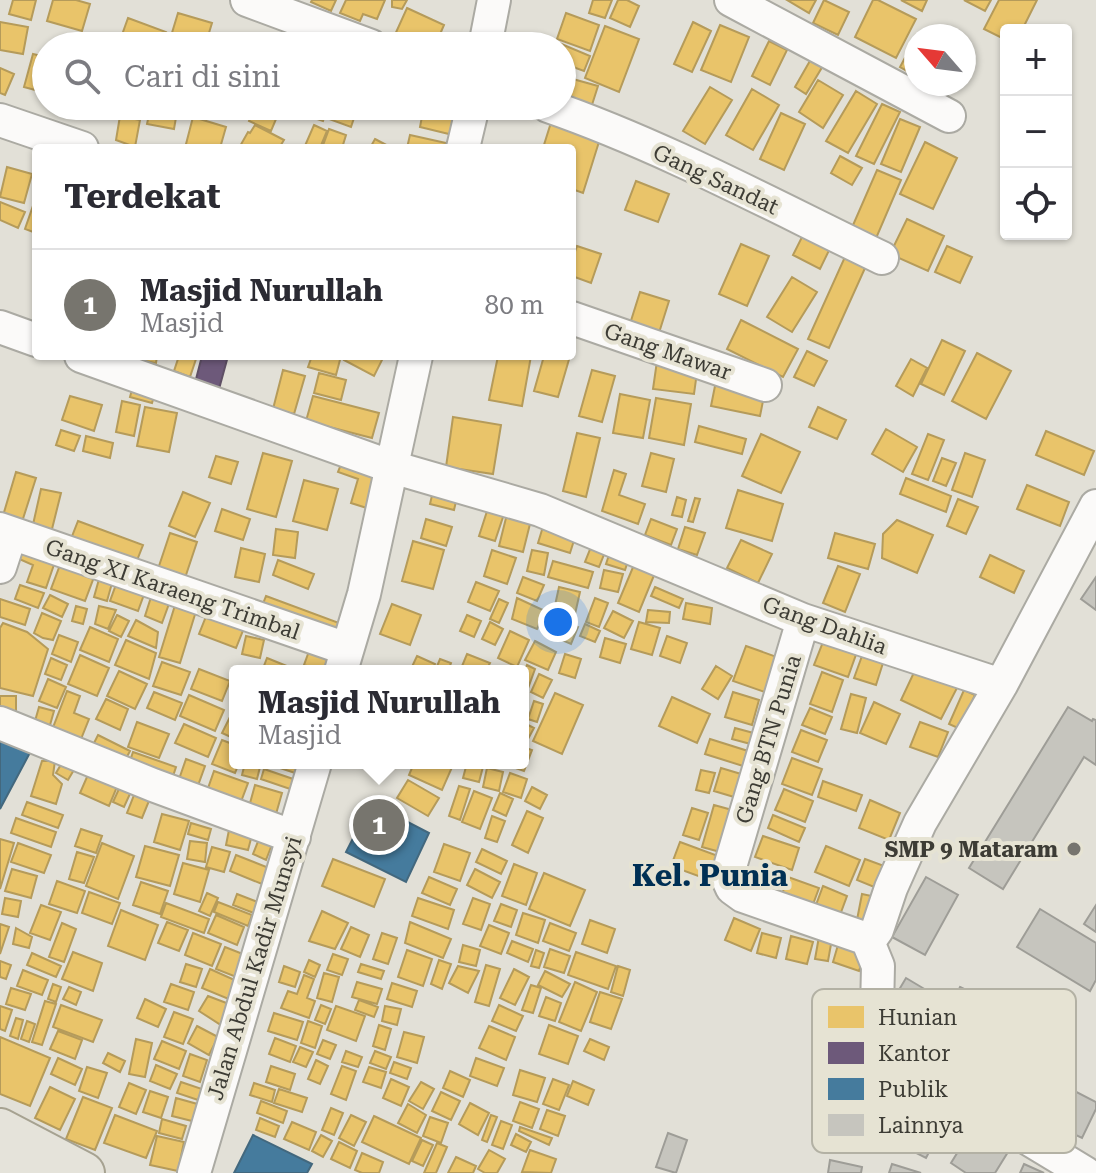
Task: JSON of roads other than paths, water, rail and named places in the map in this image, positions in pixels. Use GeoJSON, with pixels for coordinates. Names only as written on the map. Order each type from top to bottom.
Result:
{"type":"FeatureCollection","features":[{"type":"Feature","properties":{"kind":"main road"},"geometry":{"type":"LineString","coordinates":[[0,1129],[84,1173]]}},
{"type":"Feature","properties":{"kind":"main road"},"geometry":{"type":"LineString","coordinates":[[0,1161],[22,1173]]}},
{"type":"Feature","properties":{"kind":"street"},"geometry":{"type":"LineString","coordinates":[[247,0],[333,32]]}},
{"type":"Feature","properties":{"kind":"street"},"geometry":{"type":"LineString","coordinates":[[488,32],[494,0]]}},
{"type":"Feature","properties":{"kind":"street"},"geometry":{"type":"LineString","coordinates":[[731,0],[949,116]]}},
{"type":"Feature","properties":{"kind":"street","name":"Gang Sandat"},"geometry":{"type":"LineString","coordinates":[[576,116],[693,166],[882,258]]}},
{"type":"Feature","properties":{"kind":"street"},"geometry":{"type":"LineString","coordinates":[[0,120],[70,144]]}},
{"type":"Feature","properties":{"kind":"street"},"geometry":{"type":"LineString","coordinates":[[464,144],[470,120]]}},
{"type":"Feature","properties":{"kind":"street","name":"Gang Mawar"},"geometry":{"type":"LineString","coordinates":[[576,319],[765,385]]}},
{"type":"Feature","properties":{"kind":"street"},"geometry":{"type":"LineString","coordinates":[[0,327],[32,339]]}},
{"type":"Feature","properties":{"kind":"street","name":"Gang Dahlia"},"geometry":{"type":"LineString","coordinates":[[92,360],[392,467],[540,510],[803,620],[1001,685]]}},
{"type":"Feature","properties":{"kind":"street"},"geometry":{"type":"LineString","coordinates":[[344,660],[364,594],[415,360]]}},
{"type":"Feature","properties":{"kind":"street"},"geometry":{"type":"LineString","coordinates":[[877,989],[878,966],[872,935],[920,823],[1001,685],[1096,506]]}},
{"type":"Feature","properties":{"kind":"street"},"geometry":{"type":"LineString","coordinates":[[0,567],[5,531]]}},
{"type":"Feature","properties":{"kind":"street","name":"Gang XI Karaeng Trimbal"},"geometry":{"type":"LineString","coordinates":[[5,531],[344,660]]}},
{"type":"Feature","properties":{"kind":"street","name":"Gang BTN Punia"},"geometry":{"type":"LineString","coordinates":[[803,620],[727,877],[732,888],[743,896],[872,935]]}},
{"type":"Feature","properties":{"kind":"street"},"geometry":{"type":"LineString","coordinates":[[0,723],[153,785],[294,837]]}},
{"type":"Feature","properties":{"kind":"street","name":"Jalan Abdul Kadir Munsyi"},"geometry":{"type":"LineString","coordinates":[[194,1173],[313,769]]}},
{"type":"Feature","properties":{"kind":"street"},"geometry":{"type":"LineString","coordinates":[[1052,1153],[1085,1173]]}},
{"type":"Feature","properties":{"kind":"place","name":"Masjid Nurullah"},"geometry":{"type":"Point","coordinates":[379,825]}},
{"type":"Feature","properties":{"kind":"place","name":"SMP 9 Mataram"},"geometry":{"type":"Point","coordinates":[1074,849]}},
{"type":"Feature","properties":{"kind":"district","name":"Kel. Punia"},"geometry":{"type":"Point","coordinates":[710,876]}}]}
